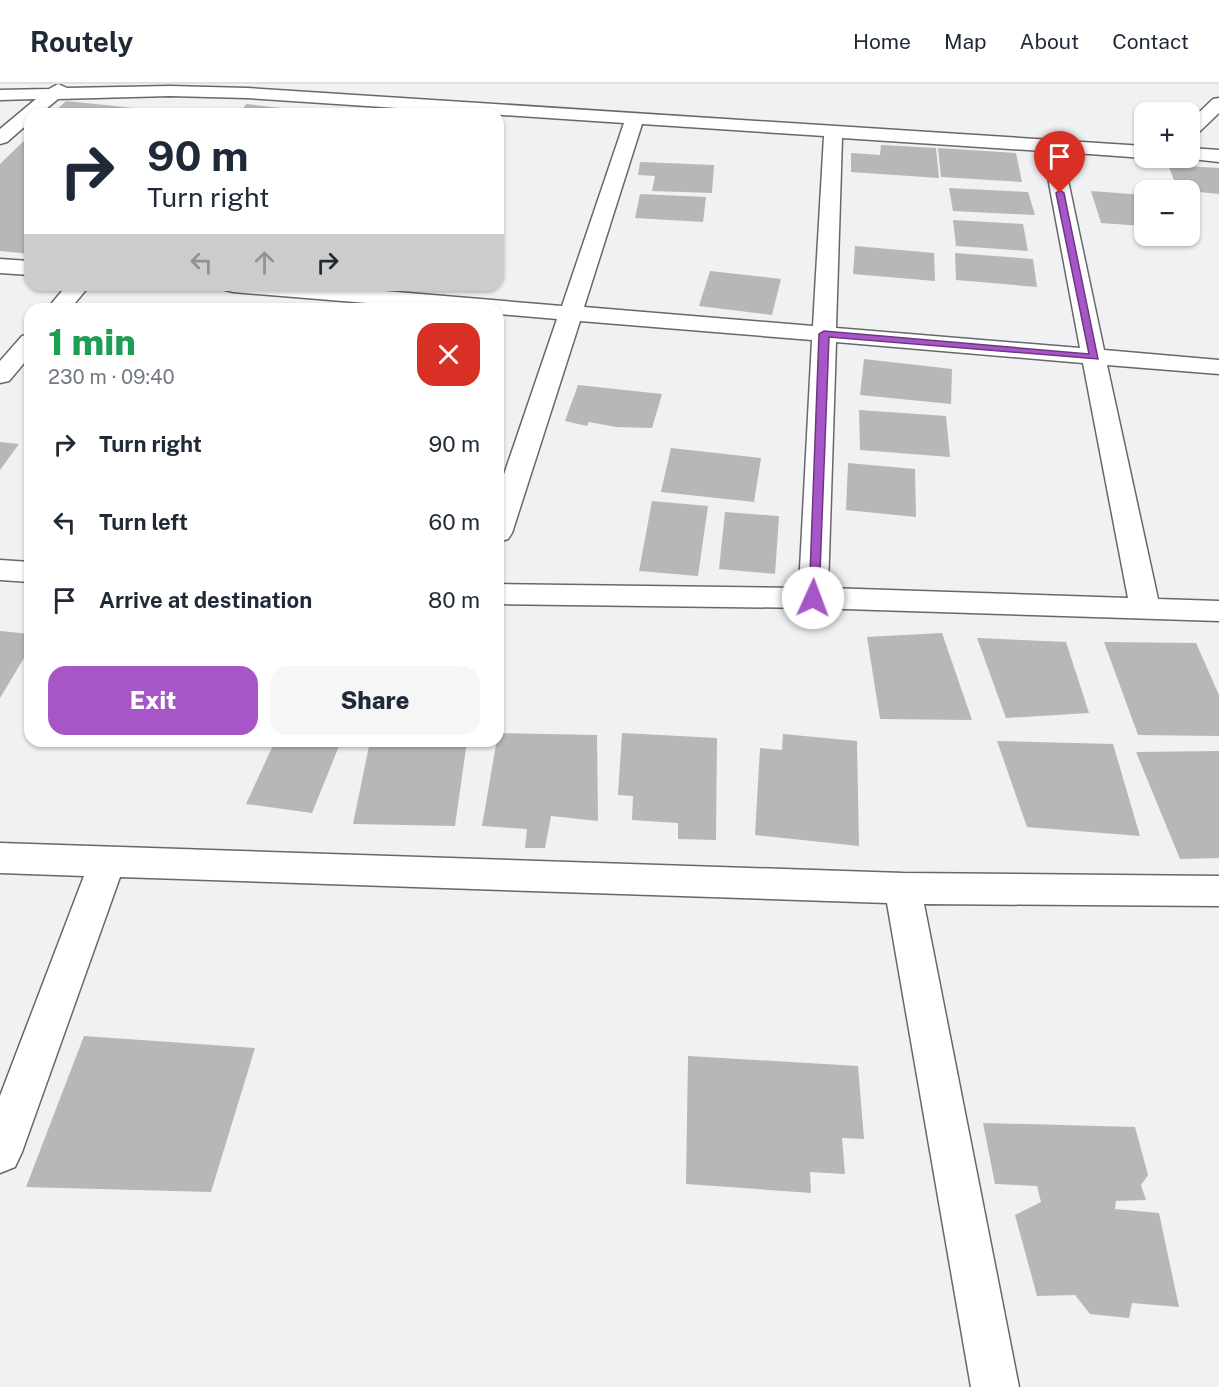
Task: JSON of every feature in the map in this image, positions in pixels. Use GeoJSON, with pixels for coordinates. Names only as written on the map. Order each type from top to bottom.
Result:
{"type":"FeatureCollection","features":[{"type":"Feature","properties":{"kind":"street"},"geometry":{"type":"LineString","coordinates":[[34,108],[51,93],[68,84]]}},
{"type":"Feature","properties":{"kind":"street"},"geometry":{"type":"LineString","coordinates":[[0,95],[165,87],[412,108]]}},
{"type":"Feature","properties":{"kind":"street"},"geometry":{"type":"LineString","coordinates":[[438,108],[473,88]]}},
{"type":"Feature","properties":{"kind":"street"},"geometry":{"type":"LineString","coordinates":[[234,108],[248,93]]}},
{"type":"Feature","properties":{"kind":"street"},"geometry":{"type":"LineString","coordinates":[[1200,121],[1219,103]]}},
{"type":"Feature","properties":{"kind":"street"},"geometry":{"type":"LineString","coordinates":[[504,113],[635,119],[1134,151]]}},
{"type":"Feature","properties":{"kind":"street"},"geometry":{"type":"LineString","coordinates":[[0,138],[24,117]]}},
{"type":"Feature","properties":{"kind":"street"},"geometry":{"type":"LineString","coordinates":[[504,515],[635,119]]}},
{"type":"Feature","properties":{"kind":"street"},"geometry":{"type":"LineString","coordinates":[[813,598],[833,132]]}},
{"type":"Feature","properties":{"kind":"street"},"geometry":{"type":"LineString","coordinates":[[1051,146],[1145,609]]}},
{"type":"Feature","properties":{"kind":"street"},"geometry":{"type":"LineString","coordinates":[[1200,155],[1219,156]]}},
{"type":"Feature","properties":{"kind":"street"},"geometry":{"type":"LineString","coordinates":[[0,266],[24,268]]}},
{"type":"Feature","properties":{"kind":"street"},"geometry":{"type":"LineString","coordinates":[[63,303],[74,291]]}},
{"type":"Feature","properties":{"kind":"street"},"geometry":{"type":"LineString","coordinates":[[282,291],[425,303]]}},
{"type":"Feature","properties":{"kind":"street"},"geometry":{"type":"LineString","coordinates":[[504,308],[1219,367]]}},
{"type":"Feature","properties":{"kind":"street"},"geometry":{"type":"LineString","coordinates":[[0,376],[24,348]]}},
{"type":"Feature","properties":{"kind":"street"},"geometry":{"type":"LineString","coordinates":[[0,570],[24,572]]}},
{"type":"Feature","properties":{"kind":"street"},"geometry":{"type":"LineString","coordinates":[[504,594],[813,598],[1219,611]]}},
{"type":"Feature","properties":{"kind":"street"},"geometry":{"type":"LineString","coordinates":[[0,858],[903,888],[1219,891]]}},
{"type":"Feature","properties":{"kind":"street"},"geometry":{"type":"LineString","coordinates":[[0,1152],[108,860]]}},
{"type":"Feature","properties":{"kind":"street"},"geometry":{"type":"LineString","coordinates":[[903,888],[995,1387]]}},
{"type":"Feature","properties":{"kind":"building"},"geometry":{"type":"Polygon","coordinates":[[[66,101],[134,108],[58,108],[66,101]]]}},
{"type":"Feature","properties":{"kind":"building"},"geometry":{"type":"Polygon","coordinates":[[[246,104],[282,108],[244,108],[246,104]]]}},
{"type":"Feature","properties":{"kind":"building"},"geometry":{"type":"Polygon","coordinates":[[[24,141],[24,253],[0,251],[0,164],[24,141]]]}},
{"type":"Feature","properties":{"kind":"building"},"geometry":{"type":"Polygon","coordinates":[[[881,145],[936,148],[939,178],[851,172],[851,153],[880,155],[881,145]]]}},
{"type":"Feature","properties":{"kind":"building"},"geometry":{"type":"Polygon","coordinates":[[[938,148],[1016,153],[1022,182],[941,177],[938,148]]]}},
{"type":"Feature","properties":{"kind":"building"},"geometry":{"type":"Polygon","coordinates":[[[640,162],[714,165],[712,193],[652,191],[655,176],[638,175],[640,162]]]}},
{"type":"Feature","properties":{"kind":"building"},"geometry":{"type":"Polygon","coordinates":[[[1169,168],[1219,168],[1219,194],[1200,192],[1200,180],[1174,180],[1169,168]]]}},
{"type":"Feature","properties":{"kind":"building"},"geometry":{"type":"Polygon","coordinates":[[[949,188],[1028,192],[1035,215],[953,211],[949,188]]]}},
{"type":"Feature","properties":{"kind":"building"},"geometry":{"type":"Polygon","coordinates":[[[1091,191],[1134,194],[1134,225],[1101,223],[1091,191]]]}},
{"type":"Feature","properties":{"kind":"building"},"geometry":{"type":"Polygon","coordinates":[[[640,194],[706,197],[703,222],[635,218],[640,194]]]}},
{"type":"Feature","properties":{"kind":"building"},"geometry":{"type":"Polygon","coordinates":[[[953,220],[1023,224],[1028,251],[956,246],[953,220]]]}},
{"type":"Feature","properties":{"kind":"building"},"geometry":{"type":"Polygon","coordinates":[[[855,246],[934,253],[935,281],[853,274],[855,246]]]}},
{"type":"Feature","properties":{"kind":"building"},"geometry":{"type":"Polygon","coordinates":[[[955,253],[1033,259],[1037,287],[956,280],[955,253]]]}},
{"type":"Feature","properties":{"kind":"building"},"geometry":{"type":"Polygon","coordinates":[[[710,271],[781,279],[772,315],[699,306],[710,271]]]}},
{"type":"Feature","properties":{"kind":"building"},"geometry":{"type":"Polygon","coordinates":[[[864,359],[952,369],[951,404],[860,395],[864,359]]]}},
{"type":"Feature","properties":{"kind":"building"},"geometry":{"type":"Polygon","coordinates":[[[578,385],[662,394],[652,428],[616,427],[589,422],[587,426],[565,421],[578,385]]]}},
{"type":"Feature","properties":{"kind":"building"},"geometry":{"type":"Polygon","coordinates":[[[859,410],[946,416],[950,457],[860,450],[859,410]]]}},
{"type":"Feature","properties":{"kind":"building"},"geometry":{"type":"Polygon","coordinates":[[[0,442],[19,444],[0,470],[0,442]]]}},
{"type":"Feature","properties":{"kind":"building"},"geometry":{"type":"Polygon","coordinates":[[[671,448],[761,458],[754,502],[661,492],[671,448]]]}},
{"type":"Feature","properties":{"kind":"building"},"geometry":{"type":"Polygon","coordinates":[[[848,463],[915,469],[916,517],[846,510],[848,463]]]}},
{"type":"Feature","properties":{"kind":"building"},"geometry":{"type":"Polygon","coordinates":[[[652,501],[708,506],[698,576],[639,571],[652,501]]]}},
{"type":"Feature","properties":{"kind":"building"},"geometry":{"type":"Polygon","coordinates":[[[725,512],[779,516],[775,574],[719,569],[725,512]]]}},
{"type":"Feature","properties":{"kind":"building"},"geometry":{"type":"Polygon","coordinates":[[[0,631],[24,633],[24,658],[0,698],[0,631]]]}},
{"type":"Feature","properties":{"kind":"building"},"geometry":{"type":"Polygon","coordinates":[[[942,633],[972,720],[880,719],[867,637],[942,633]]]}},
{"type":"Feature","properties":{"kind":"building"},"geometry":{"type":"Polygon","coordinates":[[[977,638],[1066,642],[1089,713],[1006,718],[977,638]]]}},
{"type":"Feature","properties":{"kind":"building"},"geometry":{"type":"Polygon","coordinates":[[[1104,642],[1196,643],[1219,695],[1219,736],[1138,735],[1104,642]]]}},
{"type":"Feature","properties":{"kind":"building"},"geometry":{"type":"Polygon","coordinates":[[[504,733],[597,735],[598,821],[551,816],[545,848],[525,848],[527,829],[482,826],[496,747],[504,747],[504,733]]]}},
{"type":"Feature","properties":{"kind":"building"},"geometry":{"type":"Polygon","coordinates":[[[622,733],[717,738],[716,840],[678,839],[678,823],[632,820],[633,796],[618,795],[622,733]]]}},
{"type":"Feature","properties":{"kind":"building"},"geometry":{"type":"Polygon","coordinates":[[[783,734],[857,741],[859,846],[755,835],[760,748],[782,750],[783,734]]]}},
{"type":"Feature","properties":{"kind":"building"},"geometry":{"type":"Polygon","coordinates":[[[997,741],[1113,744],[1140,836],[1027,827],[997,741]]]}},
{"type":"Feature","properties":{"kind":"building"},"geometry":{"type":"Polygon","coordinates":[[[272,747],[339,747],[312,813],[246,804],[272,747]]]}},
{"type":"Feature","properties":{"kind":"building"},"geometry":{"type":"Polygon","coordinates":[[[369,747],[466,747],[455,826],[353,824],[369,747]]]}},
{"type":"Feature","properties":{"kind":"building"},"geometry":{"type":"Polygon","coordinates":[[[1219,751],[1219,858],[1180,859],[1136,752],[1219,751]]]}},
{"type":"Feature","properties":{"kind":"building"},"geometry":{"type":"Polygon","coordinates":[[[84,1036],[255,1048],[211,1192],[26,1187],[84,1036]]]}},
{"type":"Feature","properties":{"kind":"building"},"geometry":{"type":"Polygon","coordinates":[[[688,1056],[858,1066],[864,1139],[842,1138],[845,1174],[810,1172],[811,1193],[686,1184],[688,1056]]]}},
{"type":"Feature","properties":{"kind":"building"},"geometry":{"type":"Polygon","coordinates":[[[983,1123],[1135,1127],[1148,1175],[1141,1185],[1146,1200],[1116,1201],[1115,1209],[1159,1213],[1179,1307],[1132,1303],[1129,1318],[1090,1314],[1075,1295],[1037,1296],[1015,1215],[1041,1202],[1037,1186],[995,1184],[983,1123]]]}},
{"type":"Feature","properties":{"kind":"route"},"geometry":{"type":"LineString","coordinates":[[813,598],[824,334],[1094,357],[1060,193]]}}]}
